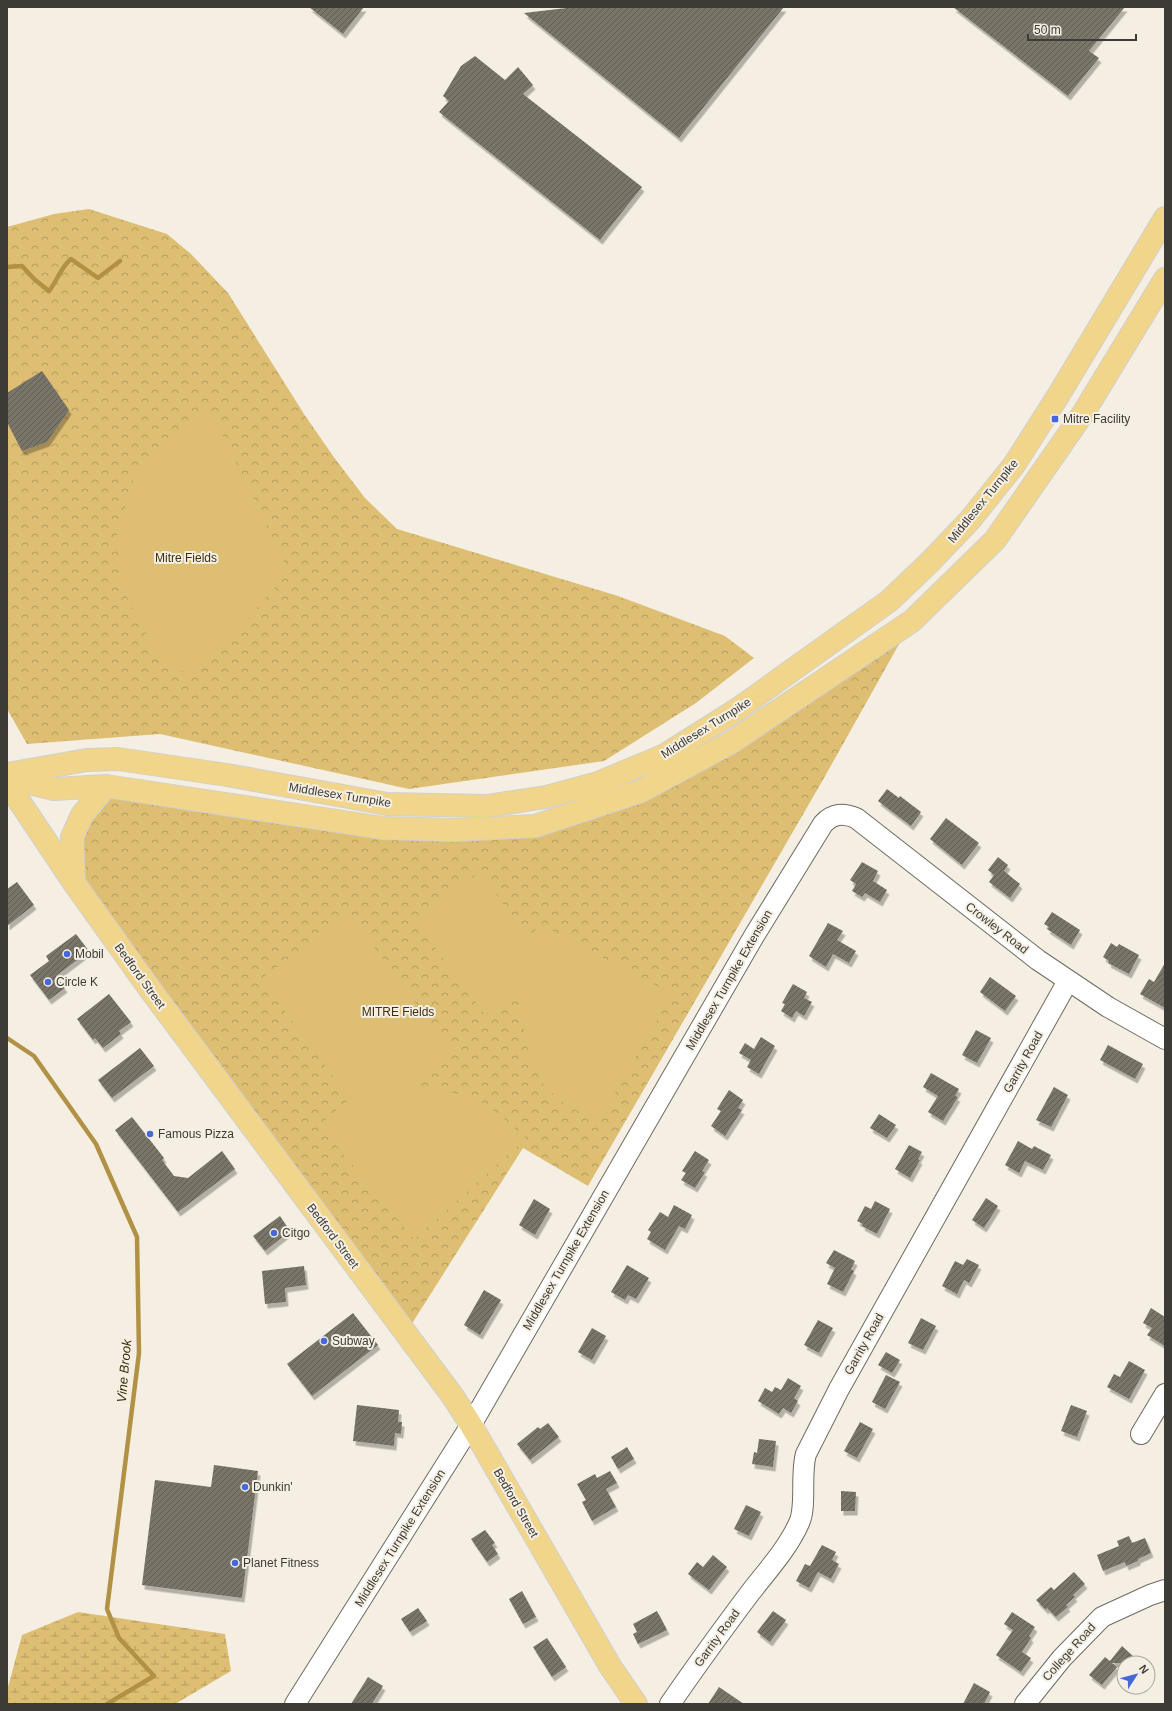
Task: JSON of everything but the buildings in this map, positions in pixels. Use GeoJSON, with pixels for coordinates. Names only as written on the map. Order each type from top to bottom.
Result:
{"type":"FeatureCollection","features":[{"type":"Feature","properties":{"kind":"main road","name":"Middlesex Turnpike"},"geometry":{"type":"LineString","coordinates":[[7,776],[87,760],[118,759],[227,775],[387,804],[487,806],[546,797],[598,784],[665,755],[738,709],[889,601],[930,562],[970,520],[1014,465],[1058,396],[1165,218]]}},
{"type":"Feature","properties":{"kind":"main road","name":"Middlesex Turnpike"},"geometry":{"type":"LineString","coordinates":[[7,776],[54,789],[106,786],[383,828],[455,830],[535,826],[641,791],[730,743],[912,621],[995,540],[1084,412],[1165,279]]}},
{"type":"Feature","properties":{"kind":"main road","name":"Bedford Street"},"geometry":{"type":"LineString","coordinates":[[7,783],[74,883],[149,988],[454,1398],[610,1666],[636,1704]]}},
{"type":"Feature","properties":{"kind":"main road"},"geometry":{"type":"LineString","coordinates":[[74,883],[72,837],[82,815],[106,786]]}},
{"type":"Feature","properties":{"kind":"street","name":"Crowley Road"},"geometry":{"type":"LineString","coordinates":[[834,816],[846,814],[856,818],[1038,960],[1108,1007],[1165,1040]]}},
{"type":"Feature","properties":{"kind":"street","name":"Middlesex Turnpike Extension"},"geometry":{"type":"LineString","coordinates":[[295,1704],[471,1425],[754,936],[823,824],[829,818],[834,816]]}},
{"type":"Feature","properties":{"kind":"street","name":"Garrity Road"},"geometry":{"type":"LineString","coordinates":[[670,1704],[714,1640],[786,1545],[800,1522],[802,1511],[803,1465],[806,1454],[843,1382],[1068,981]]}},
{"type":"Feature","properties":{"kind":"street"},"geometry":{"type":"LineString","coordinates":[[1141,1434],[1165,1394]]}},
{"type":"Feature","properties":{"kind":"street","name":"College Road"},"geometry":{"type":"LineString","coordinates":[[1025,1704],[1062,1658],[1102,1617],[1150,1595],[1165,1590]]}},
{"type":"Feature","properties":{"kind":"green space","name":"Mitre Fields"},"geometry":{"type":"Polygon","coordinates":[[[89,209],[167,234],[191,254],[228,293],[304,414],[333,456],[365,498],[397,529],[618,596],[725,636],[754,658],[696,703],[604,761],[409,789],[160,734],[27,744],[7,709],[7,227],[54,214],[89,209]]]}},
{"type":"Feature","properties":{"kind":"green space"},"geometry":{"type":"Polygon","coordinates":[[[209,407],[289,572],[197,674],[164,667],[121,586],[117,535],[136,471],[209,407]]]}},
{"type":"Feature","properties":{"kind":"green space","name":"MITRE Fields"},"geometry":{"type":"Polygon","coordinates":[[[912,621],[824,778],[588,1186],[523,1148],[406,1333],[74,883],[82,815],[106,786],[383,828],[535,826],[641,791],[912,621]]]}},
{"type":"Feature","properties":{"kind":"green space"},"geometry":{"type":"Polygon","coordinates":[[[480,872],[531,942],[538,923],[672,994],[598,1122],[558,1098],[547,1088],[540,1078],[529,1053],[523,1027],[521,988],[485,1015],[415,920],[480,872]]]}},
{"type":"Feature","properties":{"kind":"green space"},"geometry":{"type":"Polygon","coordinates":[[[349,913],[452,1053],[409,1085],[451,1092],[482,1103],[526,1138],[414,1239],[319,1125],[350,1099],[261,979],[349,913]]]}},
{"type":"Feature","properties":{"kind":"green space"},"geometry":{"type":"Polygon","coordinates":[[[78,1612],[225,1634],[231,1671],[175,1704],[7,1704],[7,1691],[22,1635],[78,1612]]]}},
{"type":"Feature","properties":{"kind":"waterway"},"geometry":{"type":"LineString","coordinates":[[7,267],[22,266],[34,279],[49,291],[64,266],[71,259],[98,278],[120,261]]}},
{"type":"Feature","properties":{"kind":"waterway","name":"Vine Brook"},"geometry":{"type":"LineString","coordinates":[[7,1038],[34,1056],[96,1144],[137,1237],[139,1353],[107,1609],[119,1638],[154,1676],[107,1704]]}},
{"type":"Feature","properties":{"kind":"place","name":"Mitre Facility"},"geometry":{"type":"Point","coordinates":[1055,419]}},
{"type":"Feature","properties":{"kind":"place","name":"Mobil"},"geometry":{"type":"Point","coordinates":[67,954]}},
{"type":"Feature","properties":{"kind":"place","name":"Circle K"},"geometry":{"type":"Point","coordinates":[48,982]}},
{"type":"Feature","properties":{"kind":"place","name":"Famous Pizza"},"geometry":{"type":"Point","coordinates":[150,1134]}},
{"type":"Feature","properties":{"kind":"place","name":"Citgo"},"geometry":{"type":"Point","coordinates":[274,1233]}},
{"type":"Feature","properties":{"kind":"place","name":"Subway"},"geometry":{"type":"Point","coordinates":[324,1341]}},
{"type":"Feature","properties":{"kind":"place","name":"Dunkin'"},"geometry":{"type":"Point","coordinates":[245,1487]}},
{"type":"Feature","properties":{"kind":"place","name":"Planet Fitness"},"geometry":{"type":"Point","coordinates":[235,1563]}}]}
